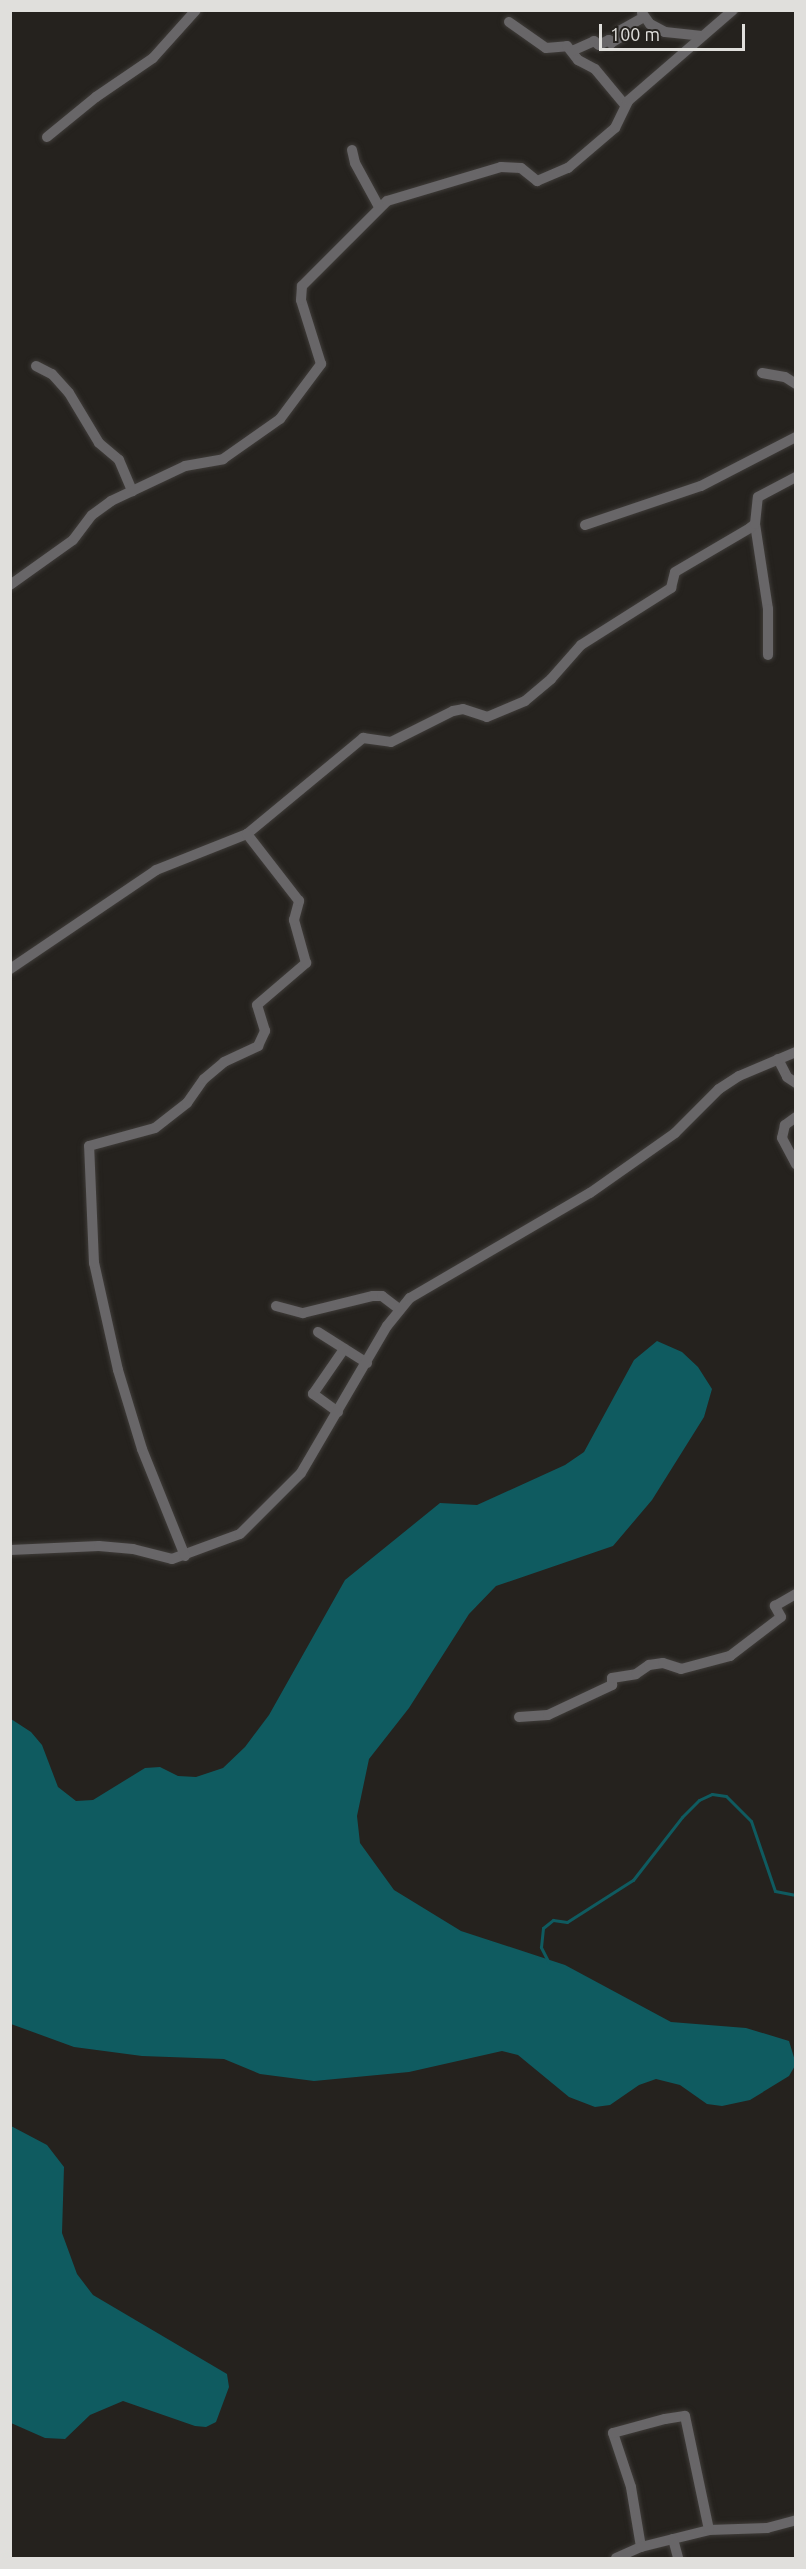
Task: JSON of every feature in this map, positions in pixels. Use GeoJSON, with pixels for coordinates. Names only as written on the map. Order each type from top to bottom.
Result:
{"type":"FeatureCollection","features":[{"type":"Feature","properties":{"kind":"street"},"geometry":{"type":"LineString","coordinates":[[47,137],[96,97],[153,58],[196,10]]}},
{"type":"Feature","properties":{"kind":"street"},"geometry":{"type":"LineString","coordinates":[[10,585],[73,540],[92,515],[132,491],[185,466],[223,459],[280,419],[321,364],[301,300],[302,286],[379,207],[393,197],[501,167],[521,168],[537,181],[550,177],[596,148],[615,128],[625,105],[733,10]]}},
{"type":"Feature","properties":{"kind":"street"},"geometry":{"type":"LineString","coordinates":[[572,51],[594,41],[599,45],[621,38],[619,32],[642,14],[665,32],[702,36]]}},
{"type":"Feature","properties":{"kind":"street"},"geometry":{"type":"LineString","coordinates":[[509,22],[546,48],[563,44],[595,69],[625,105]]}},
{"type":"Feature","properties":{"kind":"street"},"geometry":{"type":"LineString","coordinates":[[352,150],[355,163],[379,207]]}},
{"type":"Feature","properties":{"kind":"street"},"geometry":{"type":"LineString","coordinates":[[36,366],[52,374],[69,393],[99,443],[119,459],[132,491]]}},
{"type":"Feature","properties":{"kind":"street"},"geometry":{"type":"LineString","coordinates":[[762,373],[785,377],[795,384]]}},
{"type":"Feature","properties":{"kind":"street"},"geometry":{"type":"LineString","coordinates":[[585,525],[701,486],[795,436]]}},
{"type":"Feature","properties":{"kind":"street"},"geometry":{"type":"LineString","coordinates":[[768,655],[768,609],[754,506],[758,497],[795,477]]}},
{"type":"Feature","properties":{"kind":"street"},"geometry":{"type":"LineString","coordinates":[[10,969],[156,870],[247,834],[363,738],[391,742],[453,711],[463,709],[486,717],[525,701],[581,645],[671,588],[675,572],[755,524]]}},
{"type":"Feature","properties":{"kind":"street"},"geometry":{"type":"LineString","coordinates":[[184,1556],[142,1449],[118,1370],[94,1263],[89,1146],[155,1128],[187,1103],[204,1079],[224,1062],[258,1046],[265,1031],[257,1005],[306,963],[294,920],[299,901],[247,834]]}},
{"type":"Feature","properties":{"kind":"street"},"geometry":{"type":"LineString","coordinates":[[10,1550],[99,1546],[132,1549],[169,1559],[184,1556],[240,1534],[272,1506],[301,1473],[399,1309],[448,1273],[568,1207],[675,1133],[719,1089],[795,1052]]}},
{"type":"Feature","properties":{"kind":"street"},"geometry":{"type":"LineString","coordinates":[[778,1059],[787,1077],[795,1083]]}},
{"type":"Feature","properties":{"kind":"street"},"geometry":{"type":"LineString","coordinates":[[795,1117],[785,1125],[782,1138],[795,1164]]}},
{"type":"Feature","properties":{"kind":"street"},"geometry":{"type":"LineString","coordinates":[[276,1306],[303,1313],[373,1296],[382,1296],[399,1309]]}},
{"type":"Feature","properties":{"kind":"street"},"geometry":{"type":"LineString","coordinates":[[318,1332],[367,1363]]}},
{"type":"Feature","properties":{"kind":"street"},"geometry":{"type":"LineString","coordinates":[[338,1412],[313,1394],[344,1349]]}},
{"type":"Feature","properties":{"kind":"street"},"geometry":{"type":"LineString","coordinates":[[519,1718],[548,1715],[612,1685],[612,1678],[636,1674],[650,1665],[663,1663],[681,1669],[730,1656],[781,1617],[775,1606],[795,1594]]}},
{"type":"Feature","properties":{"kind":"street"},"geometry":{"type":"LineString","coordinates":[[641,2547],[631,2487],[613,2433],[665,2419],[685,2416],[709,2530]]}},
{"type":"Feature","properties":{"kind":"street"},"geometry":{"type":"LineString","coordinates":[[616,2559],[641,2547],[709,2530],[767,2528],[795,2520]]}},
{"type":"Feature","properties":{"kind":"street"},"geometry":{"type":"LineString","coordinates":[[673,2539],[678,2559]]}},
{"type":"Feature","properties":{"kind":"water"},"geometry":{"type":"Polygon","coordinates":[[[657,1341],[682,1352],[698,1367],[712,1389],[704,1417],[652,1500],[613,1546],[496,1586],[469,1614],[409,1708],[369,1759],[357,1816],[360,1843],[394,1890],[461,1931],[565,1965],[671,2022],[746,2028],[789,2041],[796,2064],[789,2076],[750,2100],[722,2106],[707,2104],[680,2085],[656,2079],[639,2085],[610,2105],[595,2107],[569,2097],[518,2055],[502,2051],[409,2072],[314,2081],[260,2074],[224,2059],[142,2056],[74,2047],[11,2024],[11,1719],[31,1732],[42,1745],[58,1787],[76,1801],[93,1800],[145,1768],[160,1767],[178,1776],[196,1777],[223,1768],[245,1747],[269,1715],[345,1580],[440,1503],[477,1505],[565,1465],[584,1452],[634,1360],[657,1341]]]}},
{"type":"Feature","properties":{"kind":"water"},"geometry":{"type":"Polygon","coordinates":[[[11,2126],[47,2145],[64,2167],[62,2233],[77,2274],[93,2295],[227,2374],[229,2387],[216,2422],[206,2427],[195,2426],[123,2401],[90,2415],[65,2439],[45,2438],[11,2423],[11,2126]]]}},
{"type":"Feature","properties":{"kind":"waterway"},"geometry":{"type":"LineString","coordinates":[[549,1963],[541,1947],[543,1928],[553,1920],[567,1922],[633,1880],[682,1817],[699,1800],[712,1794],[726,1796],[751,1821],[775,1891],[796,1895]]}}]}
